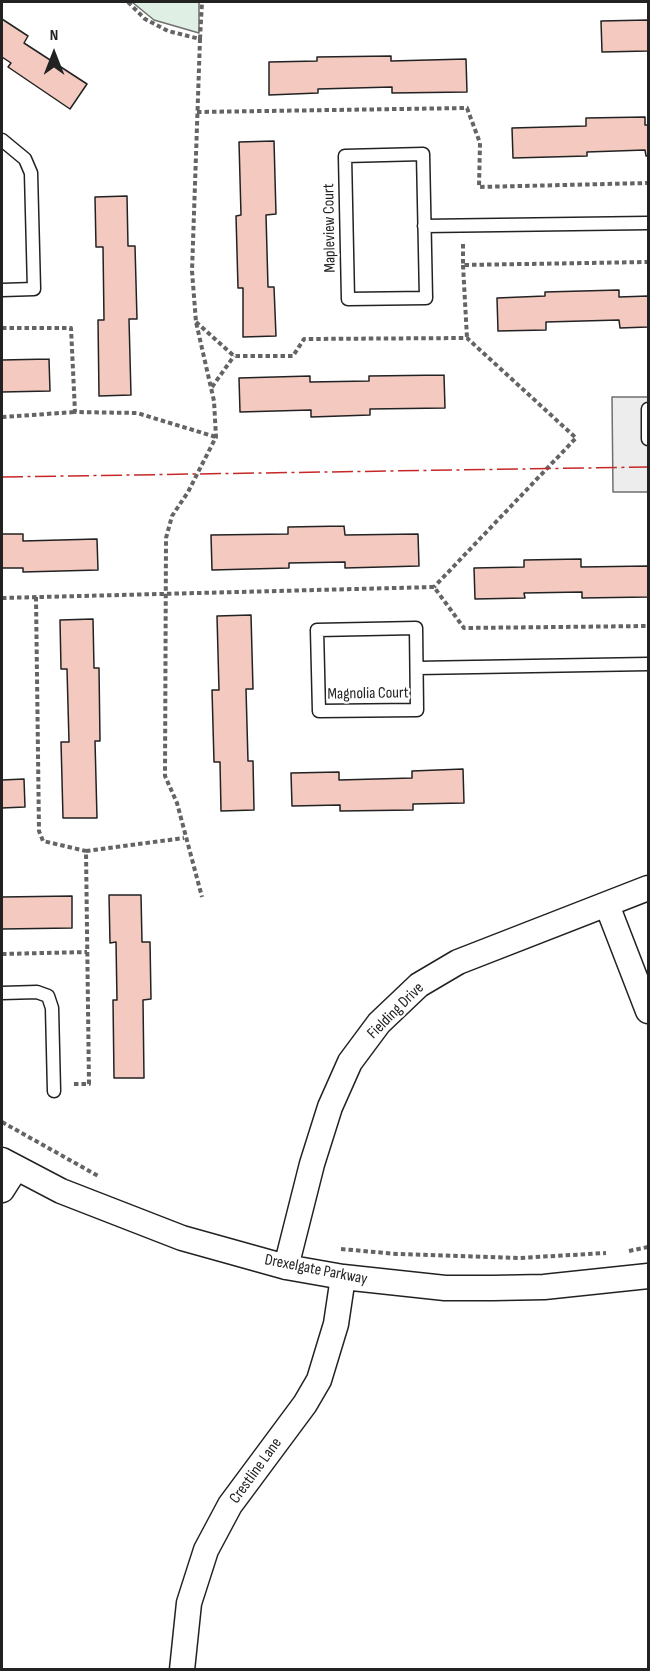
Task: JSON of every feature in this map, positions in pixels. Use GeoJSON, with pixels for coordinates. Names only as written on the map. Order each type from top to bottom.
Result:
{"type":"FeatureCollection","features":[{"type":"Feature","properties":{"kind":"street","name":"Fielding Drive"},"geometry":{"type":"LineString","coordinates":[[285,1267],[312,1164],[330,1107],[350,1062],[379,1023],[419,985],[458,962],[648,888]]}},
{"type":"Feature","properties":{"kind":"street"},"geometry":{"type":"LineString","coordinates":[[607,904],[648,1011]]}},
{"type":"Feature","properties":{"kind":"street"},"geometry":{"type":"LineString","coordinates":[[2,1190],[9,1164]]}},
{"type":"Feature","properties":{"kind":"street","name":"Drexelgate Parkway"},"geometry":{"type":"LineString","coordinates":[[9,1164],[127,1219],[182,1238],[285,1267],[343,1277],[445,1288],[566,1285],[648,1276]]}},
{"type":"Feature","properties":{"kind":"street","name":"Crestline Lane"},"geometry":{"type":"LineString","coordinates":[[182,1670],[189,1603],[206,1550],[230,1505],[305,1404],[319,1380],[336,1324],[343,1277]]}},
{"type":"Feature","properties":{"kind":"lane"},"geometry":{"type":"LineString","coordinates":[[2,140],[25,159],[31,173],[34,289],[2,290]]}},
{"type":"Feature","properties":{"kind":"lane","name":"Mapleview Court"},"geometry":{"type":"LineString","coordinates":[[423,154],[424,226],[426,298],[348,299],[345,156],[423,154]]}},
{"type":"Feature","properties":{"kind":"lane"},"geometry":{"type":"LineString","coordinates":[[424,226],[648,223]]}},
{"type":"Feature","properties":{"kind":"lane"},"geometry":{"type":"LineString","coordinates":[[648,409],[648,439]]}},
{"type":"Feature","properties":{"kind":"lane","name":"Magnolia Court"},"geometry":{"type":"LineString","coordinates":[[416,628],[417,668],[417,710],[319,711],[317,630],[416,628]]}},
{"type":"Feature","properties":{"kind":"lane","name":"Magnolia Court"},"geometry":{"type":"LineString","coordinates":[[417,668],[648,664]]}},
{"type":"Feature","properties":{"kind":"lane"},"geometry":{"type":"LineString","coordinates":[[2,993],[37,992],[48,996],[52,1008],[54,1088]]}},
{"type":"Feature","properties":{"kind":"path"},"geometry":{"type":"LineString","coordinates":[[128,2],[145,20],[168,31],[200,39]]}},
{"type":"Feature","properties":{"kind":"path"},"geometry":{"type":"LineString","coordinates":[[202,2],[192,271],[196,322],[211,388],[216,437],[188,492],[172,516],[166,538],[165,593],[165,776],[177,803],[184,838],[194,863],[202,897]]}},
{"type":"Feature","properties":{"kind":"path"},"geometry":{"type":"LineString","coordinates":[[463,226],[467,338]]}},
{"type":"Feature","properties":{"kind":"path"},"geometry":{"type":"LineString","coordinates":[[463,265],[648,262]]}},
{"type":"Feature","properties":{"kind":"path"},"geometry":{"type":"LineString","coordinates":[[2,598],[434,587],[576,438],[467,338],[304,339],[293,356],[234,356],[196,322]]}},
{"type":"Feature","properties":{"kind":"path"},"geometry":{"type":"LineString","coordinates":[[2,328],[70,328],[75,412]]}},
{"type":"Feature","properties":{"kind":"path"},"geometry":{"type":"LineString","coordinates":[[211,388],[234,356]]}},
{"type":"Feature","properties":{"kind":"path"},"geometry":{"type":"LineString","coordinates":[[2,417],[75,412],[137,413],[216,437]]}},
{"type":"Feature","properties":{"kind":"path"},"geometry":{"type":"LineString","coordinates":[[434,587],[464,628],[648,626]]}},
{"type":"Feature","properties":{"kind":"path"},"geometry":{"type":"LineString","coordinates":[[36,597],[39,831],[43,841],[86,851],[184,838]]}},
{"type":"Feature","properties":{"kind":"path"},"geometry":{"type":"LineString","coordinates":[[54,1088],[89,1084],[86,851]]}},
{"type":"Feature","properties":{"kind":"path"},"geometry":{"type":"LineString","coordinates":[[2,954],[87,952]]}},
{"type":"Feature","properties":{"kind":"path"},"geometry":{"type":"LineString","coordinates":[[2,1122],[108,1181]]}},
{"type":"Feature","properties":{"kind":"path"},"geometry":{"type":"LineString","coordinates":[[621,1252],[648,1247]]}},
{"type":"Feature","properties":{"kind":"path"},"geometry":{"type":"LineString","coordinates":[[332,1248],[397,1254],[519,1258],[610,1252]]}},
{"type":"Feature","properties":{"kind":"green space"},"geometry":{"type":"Polygon","coordinates":[[[132,2],[199,2],[199,33],[154,20],[132,2]]]}},
{"type":"Feature","properties":{"kind":"shaded area"},"geometry":{"type":"Polygon","coordinates":[[[612,397],[648,397],[648,492],[613,492],[612,397]]]}},
{"type":"Feature","properties":{"kind":"building"},"geometry":{"type":"Polygon","coordinates":[[[2,19],[28,36],[24,43],[87,84],[70,109],[8,67],[11,63],[2,57],[2,19]]]}},
{"type":"Feature","properties":{"kind":"building"},"geometry":{"type":"Polygon","coordinates":[[[648,20],[648,51],[602,52],[601,21],[648,20]]]}},
{"type":"Feature","properties":{"kind":"building"},"geometry":{"type":"Polygon","coordinates":[[[391,56],[391,61],[466,59],[467,92],[392,93],[392,87],[318,89],[318,93],[269,95],[269,62],[317,61],[317,57],[391,56]]]}},
{"type":"Feature","properties":{"kind":"building"},"geometry":{"type":"Polygon","coordinates":[[[645,117],[645,125],[648,125],[648,156],[645,150],[587,152],[587,156],[513,158],[512,128],[586,126],[586,118],[645,117]]]}},
{"type":"Feature","properties":{"kind":"building"},"geometry":{"type":"Polygon","coordinates":[[[274,141],[276,214],[266,215],[268,287],[274,287],[276,336],[243,337],[243,288],[238,288],[236,216],[241,215],[239,142],[274,141]]]}},
{"type":"Feature","properties":{"kind":"building"},"geometry":{"type":"Polygon","coordinates":[[[127,196],[128,246],[135,246],[137,319],[129,319],[131,395],[99,396],[98,320],[104,320],[103,247],[96,247],[95,197],[127,196]]]}},
{"type":"Feature","properties":{"kind":"building"},"geometry":{"type":"Polygon","coordinates":[[[619,290],[619,297],[648,296],[648,327],[620,328],[619,320],[546,322],[546,330],[498,331],[497,298],[545,296],[545,292],[619,290]]]}},
{"type":"Feature","properties":{"kind":"building"},"geometry":{"type":"Polygon","coordinates":[[[49,359],[50,391],[2,392],[2,360],[49,359]]]}},
{"type":"Feature","properties":{"kind":"building"},"geometry":{"type":"Polygon","coordinates":[[[444,375],[445,408],[370,409],[370,415],[311,417],[311,410],[240,412],[239,378],[310,376],[310,382],[369,381],[369,376],[444,375]]]}},
{"type":"Feature","properties":{"kind":"building"},"geometry":{"type":"Polygon","coordinates":[[[344,526],[345,535],[418,534],[419,566],[345,568],[345,562],[289,563],[289,568],[212,570],[211,535],[288,534],[288,527],[344,526]]]}},
{"type":"Feature","properties":{"kind":"building"},"geometry":{"type":"Polygon","coordinates":[[[2,534],[23,534],[23,541],[97,539],[98,570],[23,572],[23,568],[2,568],[2,534]]]}},
{"type":"Feature","properties":{"kind":"building"},"geometry":{"type":"Polygon","coordinates":[[[581,559],[581,567],[648,566],[648,597],[582,598],[582,592],[524,593],[525,598],[475,599],[474,568],[524,567],[524,560],[581,559]]]}},
{"type":"Feature","properties":{"kind":"building"},"geometry":{"type":"Polygon","coordinates":[[[251,615],[253,689],[246,689],[248,761],[253,761],[254,810],[221,811],[220,762],[214,762],[212,690],[219,690],[217,616],[251,615]]]}},
{"type":"Feature","properties":{"kind":"building"},"geometry":{"type":"Polygon","coordinates":[[[93,619],[94,668],[99,668],[100,741],[95,741],[97,818],[63,818],[61,742],[69,742],[67,669],[61,669],[60,620],[93,619]]]}},
{"type":"Feature","properties":{"kind":"building"},"geometry":{"type":"Polygon","coordinates":[[[463,769],[464,803],[413,804],[413,810],[340,811],[340,805],[292,806],[291,773],[339,772],[339,780],[412,778],[412,771],[463,769]]]}},
{"type":"Feature","properties":{"kind":"building"},"geometry":{"type":"Polygon","coordinates":[[[24,779],[25,807],[2,808],[2,780],[24,779]]]}},
{"type":"Feature","properties":{"kind":"building"},"geometry":{"type":"Polygon","coordinates":[[[109,895],[141,895],[142,942],[150,942],[151,999],[143,1000],[144,1078],[114,1078],[113,1000],[117,1000],[116,942],[110,943],[109,895]]]}},
{"type":"Feature","properties":{"kind":"building"},"geometry":{"type":"Polygon","coordinates":[[[72,896],[72,928],[2,929],[2,897],[72,896]]]}},
{"type":"Feature","properties":{"kind":"power"},"geometry":{"type":"LineString","coordinates":[[2,477],[648,467]]}}]}
